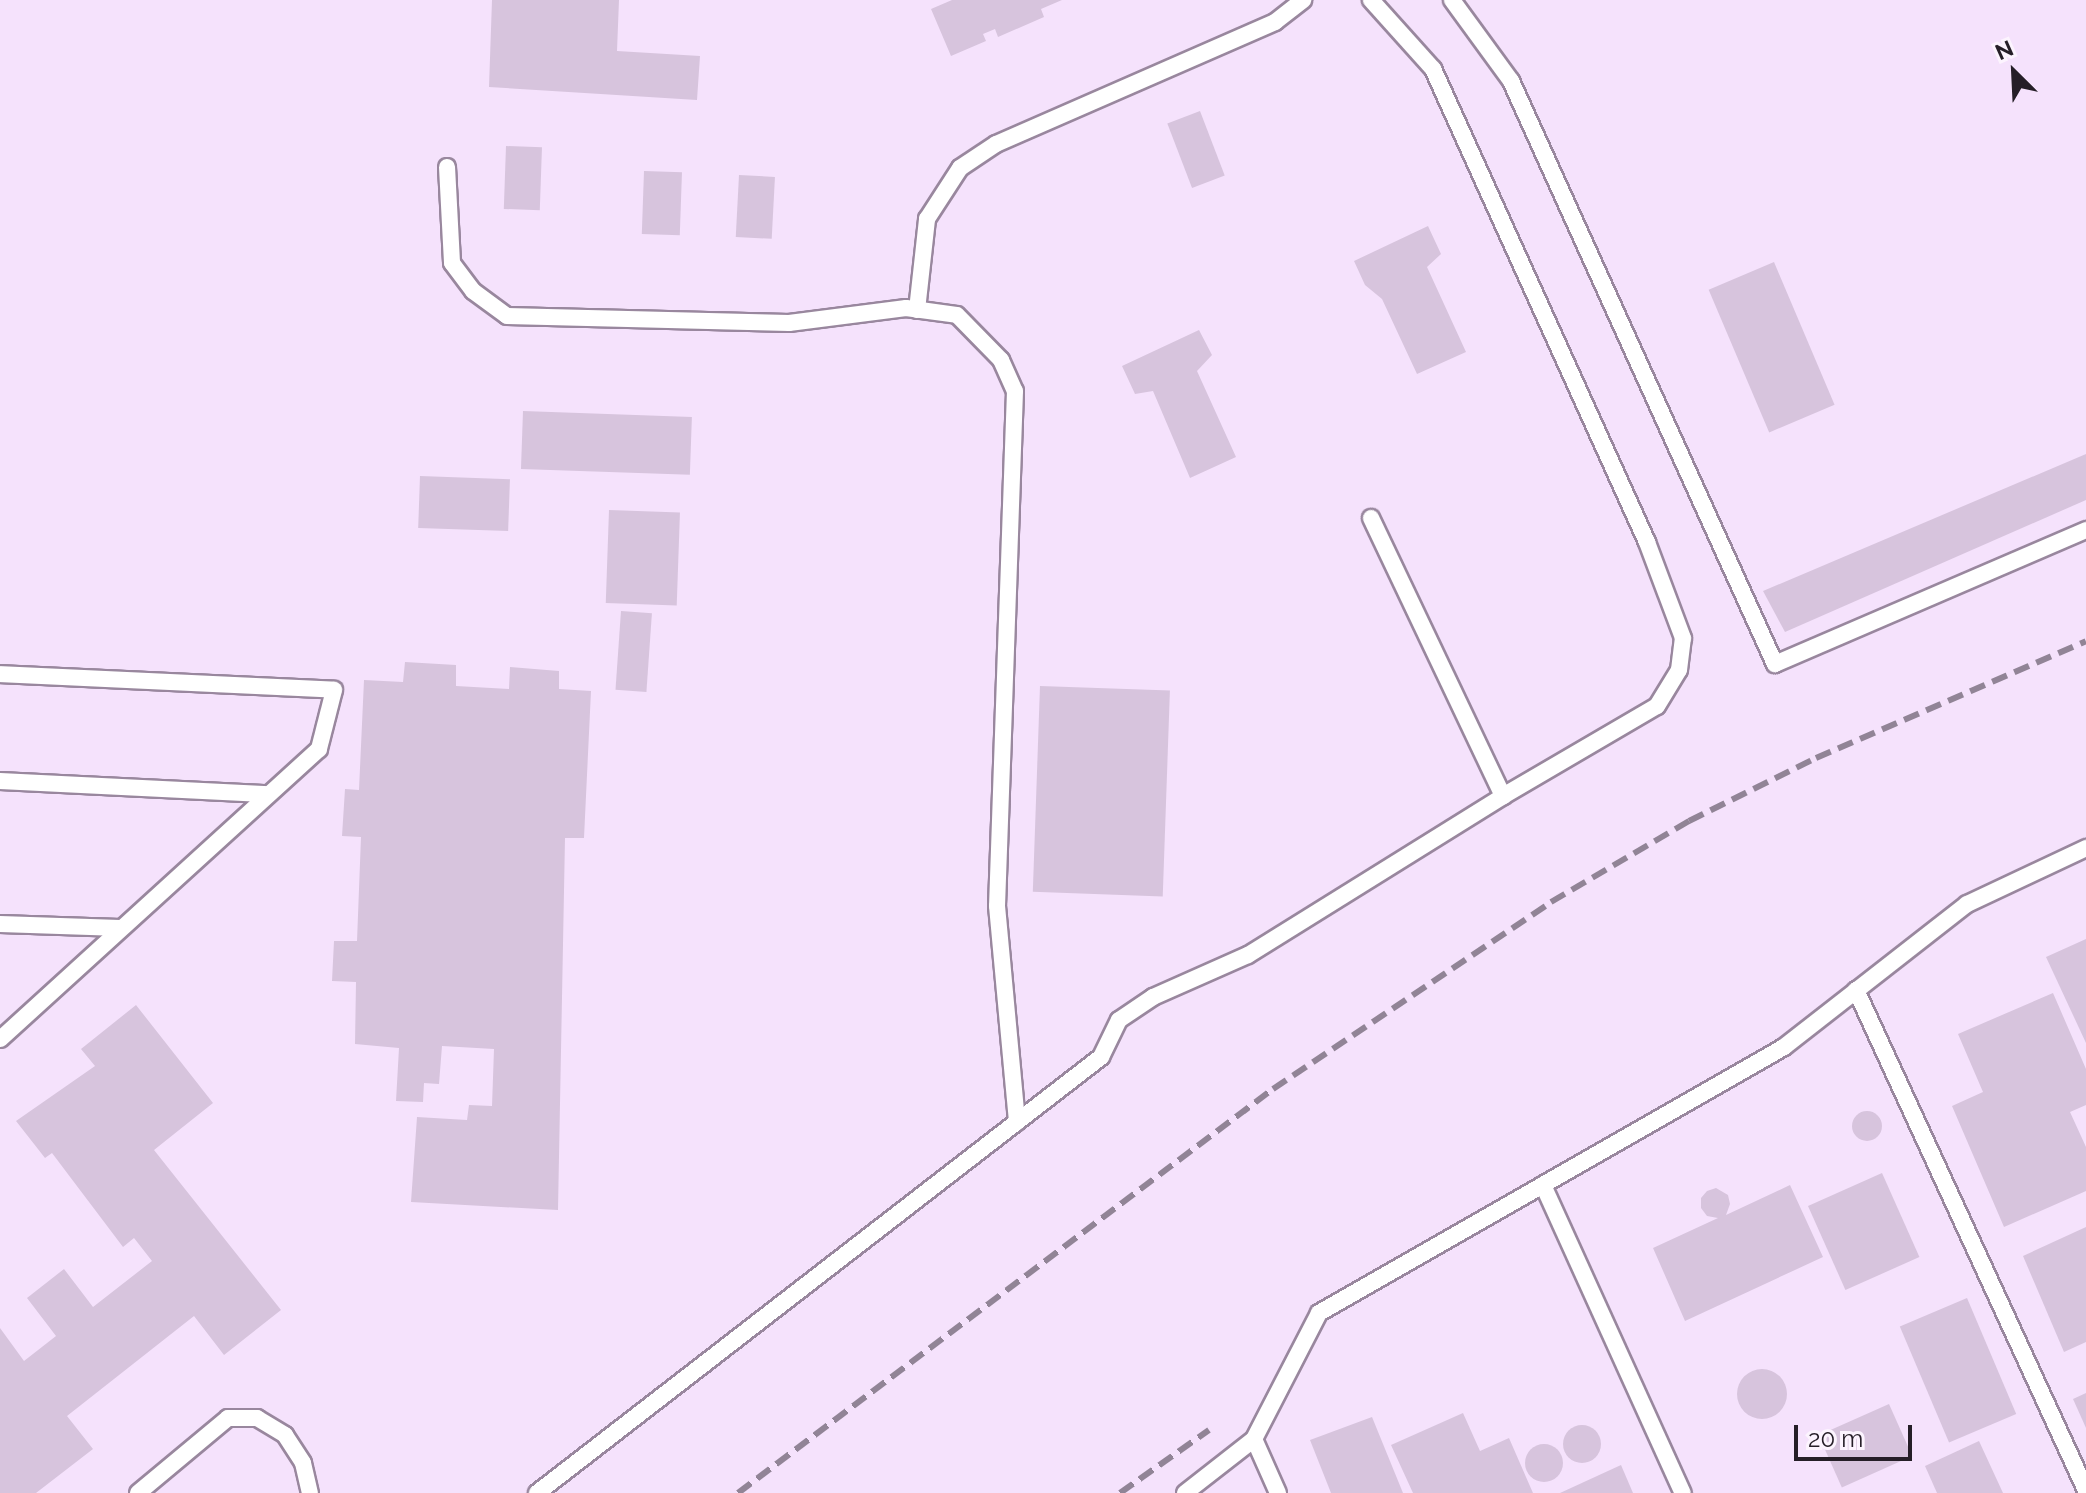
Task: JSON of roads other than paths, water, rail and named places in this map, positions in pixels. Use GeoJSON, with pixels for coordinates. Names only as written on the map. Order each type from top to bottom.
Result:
{"type":"FeatureCollection","features":[{"type":"Feature","properties":{"kind":"lane"},"geometry":{"type":"LineString","coordinates":[[917,310],[927,219],[960,168],[996,144],[1275,22],[1303,0]]}},
{"type":"Feature","properties":{"kind":"lane"},"geometry":{"type":"LineString","coordinates":[[537,1493],[1101,1057],[1119,1020],[1153,997],[1248,955],[1503,796],[1657,706],[1679,670],[1683,638],[1647,542],[1433,69],[1371,0]]}},
{"type":"Feature","properties":{"kind":"lane"},"geometry":{"type":"LineString","coordinates":[[1452,0],[1511,81],[1775,664],[2086,530]]}},
{"type":"Feature","properties":{"kind":"lane"},"geometry":{"type":"LineString","coordinates":[[447,167],[452,263],[473,291],[507,316],[789,323],[906,308],[957,315],[1001,360],[1015,391],[997,906],[1017,1122]]}},
{"type":"Feature","properties":{"kind":"lane"},"geometry":{"type":"LineString","coordinates":[[1371,518],[1503,796]]}},
{"type":"Feature","properties":{"kind":"lane"},"geometry":{"type":"LineString","coordinates":[[0,674],[334,690],[319,749],[0,1039]]}},
{"type":"Feature","properties":{"kind":"lane"},"geometry":{"type":"LineString","coordinates":[[0,781],[269,794]]}},
{"type":"Feature","properties":{"kind":"lane"},"geometry":{"type":"LineString","coordinates":[[1185,1493],[1254,1439],[1319,1313],[1784,1047],[1967,904],[2086,848]]}},
{"type":"Feature","properties":{"kind":"lane"},"geometry":{"type":"LineString","coordinates":[[0,924],[120,928]]}},
{"type":"Feature","properties":{"kind":"lane"},"geometry":{"type":"LineString","coordinates":[[1856,990],[2086,1490]]}},
{"type":"Feature","properties":{"kind":"lane"},"geometry":{"type":"LineString","coordinates":[[1543,1185],[1683,1493]]}},
{"type":"Feature","properties":{"kind":"lane"},"geometry":{"type":"LineString","coordinates":[[138,1493],[228,1418],[257,1418],[285,1435],[303,1463],[310,1493]]}},
{"type":"Feature","properties":{"kind":"lane"},"geometry":{"type":"LineString","coordinates":[[1254,1439],[1278,1493]]}},
{"type":"Feature","properties":{"kind":"railway"},"geometry":{"type":"LineString","coordinates":[[738,1493],[1273,1089],[1551,902],[1689,821],[1816,758],[2086,641]]}},
{"type":"Feature","properties":{"kind":"railway"},"geometry":{"type":"LineString","coordinates":[[1120,1493],[1209,1430]]}}]}
